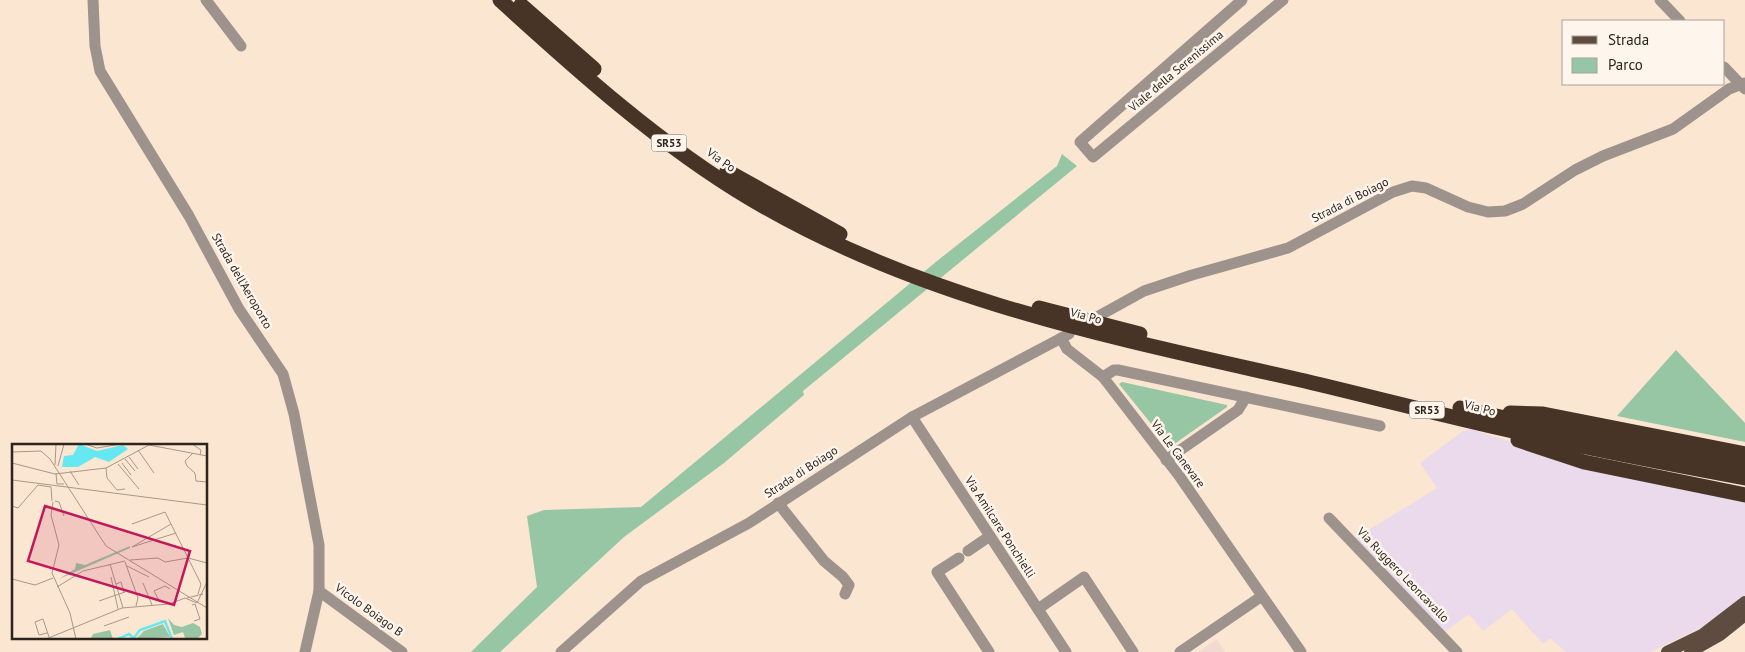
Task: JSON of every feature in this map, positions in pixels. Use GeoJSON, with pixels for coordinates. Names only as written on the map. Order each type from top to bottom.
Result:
{"type":"FeatureCollection","features":[{"type":"Feature","properties":{"kind":"highway","name":"Via Po"},"geometry":{"type":"LineString","coordinates":[[500,0],[547,43],[654,132],[750,198],[860,253],[969,298],[1081,330],[1386,400],[1745,466]]}},
{"type":"Feature","properties":{"kind":"highway","name":"Via Po"},"geometry":{"type":"LineString","coordinates":[[515,0],[600,74],[680,138],[731,174],[862,245],[989,294],[1136,333],[1612,453],[1745,478]]}},
{"type":"Feature","properties":{"kind":"highway"},"geometry":{"type":"LineString","coordinates":[[1473,417],[1543,414],[1745,454]]}},
{"type":"Feature","properties":{"kind":"highway"},"geometry":{"type":"LineString","coordinates":[[1473,417],[1538,448],[1584,462],[1745,495]]}},
{"type":"Feature","properties":{"kind":"main road"},"geometry":{"type":"LineString","coordinates":[[1667,652],[1702,635],[1745,602]]}},
{"type":"Feature","properties":{"kind":"main road"},"geometry":{"type":"LineString","coordinates":[[1690,652],[1720,635],[1745,615]]}},
{"type":"Feature","properties":{"kind":"street","name":"Strada dell'Aeroporto"},"geometry":{"type":"LineString","coordinates":[[93,0],[95,46],[100,70],[189,216],[239,309],[283,374],[294,414],[319,545],[319,591],[309,650]]}},
{"type":"Feature","properties":{"kind":"street"},"geometry":{"type":"LineString","coordinates":[[206,0],[241,46]]}},
{"type":"Feature","properties":{"kind":"street","name":"Viale della Serenissima"},"geometry":{"type":"LineString","coordinates":[[1242,0],[1139,93],[1084,146],[1093,157],[1283,0]]}},
{"type":"Feature","properties":{"kind":"street"},"geometry":{"type":"LineString","coordinates":[[1660,0],[1679,20]]}},
{"type":"Feature","properties":{"kind":"street"},"geometry":{"type":"LineString","coordinates":[[1725,68],[1743,85]]}},
{"type":"Feature","properties":{"kind":"street","name":"Strada di Boiago"},"geometry":{"type":"LineString","coordinates":[[1095,318],[1144,291],[1192,275],[1288,248],[1393,192],[1412,186],[1426,188],[1468,207],[1488,212],[1505,211],[1523,204],[1575,170],[1603,156],[1673,129],[1743,85]]}},
{"type":"Feature","properties":{"kind":"street","name":"Strada di Boiago"},"geometry":{"type":"LineString","coordinates":[[561,652],[641,581],[749,523],[912,417],[1065,336]]}},
{"type":"Feature","properties":{"kind":"street","name":"Via Le Canevare"},"geometry":{"type":"LineString","coordinates":[[1065,336],[1067,349],[1103,377],[1166,460],[1301,652]]}},
{"type":"Feature","properties":{"kind":"street"},"geometry":{"type":"LineString","coordinates":[[1103,377],[1114,370],[1118,370],[1380,426]]}},
{"type":"Feature","properties":{"kind":"street"},"geometry":{"type":"LineString","coordinates":[[1166,460],[1238,410],[1246,397]]}},
{"type":"Feature","properties":{"kind":"street","name":"Via Amilcare Ponchielli"},"geometry":{"type":"LineString","coordinates":[[912,417],[1066,652]]}},
{"type":"Feature","properties":{"kind":"street"},"geometry":{"type":"LineString","coordinates":[[778,503],[824,561],[843,577],[849,585],[845,594]]}},
{"type":"Feature","properties":{"kind":"street","name":"Via Ruggero Leoncavallo"},"geometry":{"type":"LineString","coordinates":[[1329,518],[1457,652]]}},
{"type":"Feature","properties":{"kind":"street"},"geometry":{"type":"LineString","coordinates":[[989,652],[938,572],[990,536]]}},
{"type":"Feature","properties":{"kind":"street"},"geometry":{"type":"LineString","coordinates":[[1038,609],[1084,577],[1133,652]]}},
{"type":"Feature","properties":{"kind":"street","name":"Vicolo Boiago B"},"geometry":{"type":"LineString","coordinates":[[319,591],[402,652]]}},
{"type":"Feature","properties":{"kind":"street"},"geometry":{"type":"LineString","coordinates":[[1180,652],[1262,596]]}},
{"type":"Feature","properties":{"kind":"shaded area"},"geometry":{"type":"Polygon","coordinates":[[[1471,429],[1573,462],[1745,500],[1745,595],[1705,626],[1650,652],[1566,652],[1550,638],[1543,644],[1512,609],[1483,631],[1469,614],[1443,633],[1354,539],[1437,488],[1420,463],[1463,431],[1471,429]]]}},
{"type":"Feature","properties":{"kind":"shaded area"},"geometry":{"type":"Polygon","coordinates":[[[1217,639],[1225,652],[1198,652],[1217,639]]]}},
{"type":"Feature","properties":{"kind":"green space"},"geometry":{"type":"Polygon","coordinates":[[[1062,154],[1077,166],[803,391],[804,395],[724,463],[624,537],[500,652],[471,652],[537,587],[527,516],[544,510],[641,507],[937,261],[1057,166],[1062,154]]]}},
{"type":"Feature","properties":{"kind":"green space"},"geometry":{"type":"Polygon","coordinates":[[[1676,350],[1745,423],[1745,442],[1617,416],[1676,350]]]}},
{"type":"Feature","properties":{"kind":"green space"},"geometry":{"type":"Polygon","coordinates":[[[1122,382],[1227,405],[1227,407],[1170,447],[1119,384],[1122,382]]]}}]}
